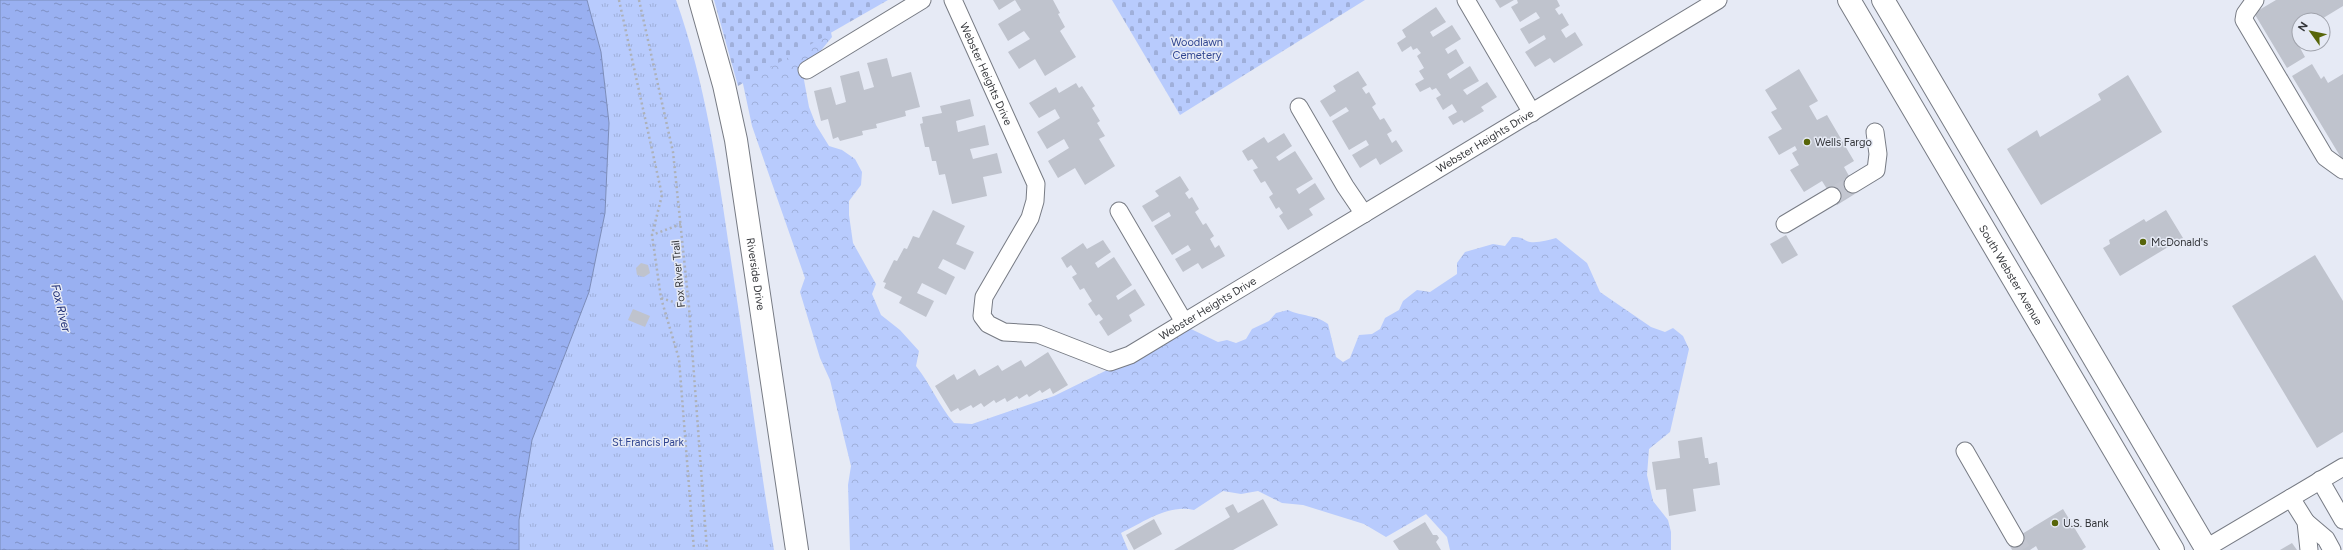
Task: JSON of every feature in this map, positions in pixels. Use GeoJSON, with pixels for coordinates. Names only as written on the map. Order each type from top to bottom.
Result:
{"type":"FeatureCollection","features":[{"type":"Feature","properties":{"kind":"main road","name":"Riverside Drive"},"geometry":{"type":"LineString","coordinates":[[700,0],[724,85],[736,140],[797,550]]}},
{"type":"Feature","properties":{"kind":"main road","name":"South Webster Avenue"},"geometry":{"type":"LineString","coordinates":[[1849,0],[2172,550]]}},
{"type":"Feature","properties":{"kind":"main road"},"geometry":{"type":"LineString","coordinates":[[1883,0],[2205,549]]}},
{"type":"Feature","properties":{"kind":"street"},"geometry":{"type":"LineString","coordinates":[[807,70],[922,0]]}},
{"type":"Feature","properties":{"kind":"street","name":"Webster Heights Drive"},"geometry":{"type":"LineString","coordinates":[[953,0],[1036,184],[1035,201],[1030,218],[984,297],[982,316],[988,324],[1004,332],[1038,334],[1110,362],[1130,355],[1718,0]]}},
{"type":"Feature","properties":{"kind":"street"},"geometry":{"type":"LineString","coordinates":[[1466,0],[1532,113]]}},
{"type":"Feature","properties":{"kind":"street"},"geometry":{"type":"LineString","coordinates":[[2254,0],[2244,14],[2244,20],[2325,157],[2343,170]]}},
{"type":"Feature","properties":{"kind":"street"},"geometry":{"type":"LineString","coordinates":[[1299,107],[1345,186],[1364,214]]}},
{"type":"Feature","properties":{"kind":"street"},"geometry":{"type":"LineString","coordinates":[[1853,184],[1876,170],[1878,158],[1875,132]]}},
{"type":"Feature","properties":{"kind":"street"},"geometry":{"type":"LineString","coordinates":[[1785,224],[1832,196]]}},
{"type":"Feature","properties":{"kind":"street"},"geometry":{"type":"LineString","coordinates":[[1119,211],[1184,322]]}},
{"type":"Feature","properties":{"kind":"street"},"geometry":{"type":"LineString","coordinates":[[1965,451],[2015,538]]}},
{"type":"Feature","properties":{"kind":"street"},"geometry":{"type":"LineString","coordinates":[[2205,549],[2343,467]]}},
{"type":"Feature","properties":{"kind":"street"},"geometry":{"type":"LineString","coordinates":[[2320,480],[2343,520]]}},
{"type":"Feature","properties":{"kind":"street"},"geometry":{"type":"LineString","coordinates":[[2291,498],[2306,522],[2326,539],[2332,550]]}},
{"type":"Feature","properties":{"kind":"street"},"geometry":{"type":"LineString","coordinates":[[2306,522],[2309,550]]}},
{"type":"Feature","properties":{"kind":"path"},"geometry":{"type":"LineString","coordinates":[[619,0],[662,195],[652,235],[660,298],[679,359],[694,550]]}},
{"type":"Feature","properties":{"kind":"path","name":"Fox River Trail"},"geometry":{"type":"LineString","coordinates":[[639,0],[673,152],[689,307],[708,550]]}},
{"type":"Feature","properties":{"kind":"path"},"geometry":{"type":"LineString","coordinates":[[652,235],[681,224]]}},
{"type":"Feature","properties":{"kind":"path"},"geometry":{"type":"LineString","coordinates":[[660,298],[689,307]]}},
{"type":"Feature","properties":{"kind":"green space","name":"St.Francis Park"},"geometry":{"type":"Polygon","coordinates":[[[587,0],[676,0],[703,96],[716,161],[774,550],[519,550],[519,520],[532,440],[589,292],[605,213],[609,123],[601,52],[587,0]]]}},
{"type":"Feature","properties":{"kind":"green space"},"geometry":{"type":"Polygon","coordinates":[[[714,0],[888,0],[738,86],[714,0]]]}},
{"type":"Feature","properties":{"kind":"green space","name":"Woodlawn Cemetery"},"geometry":{"type":"Polygon","coordinates":[[[1112,0],[1365,0],[1180,115],[1112,0]]]}},
{"type":"Feature","properties":{"kind":"green space"},"geometry":{"type":"Polygon","coordinates":[[[829,23],[832,37],[809,65],[804,80],[809,107],[816,125],[829,146],[842,150],[855,159],[862,172],[861,185],[849,201],[849,215],[853,243],[876,284],[872,294],[881,315],[900,330],[919,351],[916,366],[954,423],[972,424],[1054,396],[1191,329],[1218,342],[1227,340],[1236,343],[1246,339],[1252,329],[1269,321],[1276,313],[1288,310],[1313,317],[1328,324],[1336,357],[1343,362],[1350,358],[1359,335],[1372,334],[1380,329],[1385,318],[1399,310],[1403,301],[1417,290],[1430,292],[1457,274],[1457,263],[1465,252],[1493,244],[1505,246],[1512,237],[1530,242],[1556,238],[1587,263],[1600,292],[1651,327],[1665,332],[1673,328],[1683,336],[1689,349],[1670,432],[1649,449],[1647,475],[1653,501],[1668,520],[1671,532],[1671,550],[1450,550],[1447,537],[1426,514],[1386,537],[1364,524],[1303,505],[1282,503],[1258,491],[1241,494],[1223,491],[1194,510],[1175,510],[1156,515],[1121,533],[1128,550],[850,550],[848,485],[851,466],[830,380],[820,358],[800,292],[805,278],[752,126],[736,51],[829,23]]]}},
{"type":"Feature","properties":{"kind":"water","name":"Fox River"},"geometry":{"type":"Polygon","coordinates":[[[0,0],[587,0],[601,52],[609,123],[605,213],[589,292],[532,440],[519,520],[519,550],[0,550],[0,0]]]}},
{"type":"Feature","properties":{"kind":"building"},"geometry":{"type":"Polygon","coordinates":[[[993,0],[1015,0],[999,10],[993,0]]]}},
{"type":"Feature","properties":{"kind":"building"},"geometry":{"type":"Polygon","coordinates":[[[1015,0],[1053,0],[1065,27],[1060,31],[1076,57],[1045,76],[1035,59],[1019,69],[1008,52],[1030,39],[1024,31],[1008,41],[998,24],[1021,10],[1015,0]]]}},
{"type":"Feature","properties":{"kind":"building"},"geometry":{"type":"Polygon","coordinates":[[[1495,0],[1514,0],[1500,8],[1495,0]]]}},
{"type":"Feature","properties":{"kind":"building"},"geometry":{"type":"Polygon","coordinates":[[[1517,0],[1557,0],[1560,6],[1555,9],[1559,15],[1562,13],[1569,25],[1561,30],[1566,38],[1575,32],[1583,45],[1554,63],[1550,58],[1535,67],[1525,52],[1546,39],[1544,35],[1529,44],[1520,29],[1540,18],[1536,12],[1520,22],[1511,7],[1518,3],[1517,0]]]}},
{"type":"Feature","properties":{"kind":"building"},"geometry":{"type":"Polygon","coordinates":[[[2276,0],[2343,0],[2343,6],[2331,13],[2331,12],[2291,12],[2291,52],[2302,52],[2305,57],[2287,68],[2254,13],[2276,0]]]}},
{"type":"Feature","properties":{"kind":"building"},"geometry":{"type":"Polygon","coordinates":[[[1436,7],[1446,22],[1430,32],[1433,37],[1452,25],[1461,39],[1445,49],[1448,54],[1456,49],[1464,63],[1447,74],[1450,79],[1470,66],[1479,81],[1463,90],[1467,95],[1487,82],[1497,97],[1481,107],[1484,111],[1464,123],[1462,120],[1453,125],[1448,117],[1457,112],[1452,104],[1443,110],[1436,98],[1441,95],[1436,88],[1432,90],[1430,87],[1420,92],[1415,84],[1424,79],[1419,71],[1424,68],[1417,56],[1421,53],[1417,48],[1413,50],[1411,46],[1402,52],[1397,43],[1406,37],[1402,30],[1436,7]]]}},
{"type":"Feature","properties":{"kind":"building"},"geometry":{"type":"Polygon","coordinates":[[[887,58],[892,77],[911,72],[920,107],[905,111],[906,116],[876,124],[877,128],[862,131],[863,135],[840,141],[838,137],[833,139],[828,119],[821,121],[814,91],[831,87],[836,105],[846,102],[840,76],[859,71],[864,90],[874,87],[867,63],[887,58]]]}},
{"type":"Feature","properties":{"kind":"building"},"geometry":{"type":"Polygon","coordinates":[[[2312,64],[2321,79],[2324,76],[2328,83],[2343,74],[2343,161],[2292,76],[2312,64]]]}},
{"type":"Feature","properties":{"kind":"building","name":"Wells Fargo"},"geometry":{"type":"Polygon","coordinates":[[[1799,69],[1818,101],[1809,106],[1817,120],[1827,115],[1854,161],[1844,167],[1858,192],[1837,205],[1822,181],[1804,192],[1790,170],[1799,165],[1792,153],[1797,150],[1795,146],[1779,155],[1768,137],[1782,129],[1771,112],[1777,109],[1765,90],[1799,69]]]}},
{"type":"Feature","properties":{"kind":"building"},"geometry":{"type":"Polygon","coordinates":[[[1358,71],[1367,85],[1362,88],[1366,94],[1369,92],[1376,104],[1372,107],[1380,120],[1384,118],[1392,131],[1387,134],[1392,143],[1396,140],[1403,151],[1380,165],[1376,158],[1360,168],[1352,155],[1369,145],[1366,140],[1349,150],[1332,121],[1349,111],[1346,107],[1330,117],[1320,101],[1336,91],[1333,86],[1358,71]]]}},
{"type":"Feature","properties":{"kind":"building"},"geometry":{"type":"Polygon","coordinates":[[[2128,75],[2162,132],[2041,205],[2007,149],[2037,130],[2040,137],[2101,100],[2098,94],[2128,75]]]}},
{"type":"Feature","properties":{"kind":"building"},"geometry":{"type":"Polygon","coordinates":[[[1076,83],[1079,88],[1082,86],[1095,106],[1092,108],[1100,121],[1097,123],[1105,136],[1099,139],[1115,166],[1085,185],[1075,168],[1058,178],[1048,161],[1069,148],[1064,139],[1047,149],[1037,132],[1060,118],[1055,109],[1039,118],[1029,103],[1056,87],[1059,93],[1076,83]]]}},
{"type":"Feature","properties":{"kind":"building"},"geometry":{"type":"Polygon","coordinates":[[[970,99],[974,116],[956,121],[958,132],[985,125],[989,145],[970,149],[973,159],[997,153],[1002,173],[983,177],[987,196],[952,204],[945,174],[939,175],[936,161],[932,161],[929,147],[925,147],[920,124],[923,123],[922,117],[942,113],[940,106],[970,99]]]}},
{"type":"Feature","properties":{"kind":"building"},"geometry":{"type":"Polygon","coordinates":[[[1284,133],[1292,146],[1276,157],[1279,161],[1295,151],[1313,179],[1296,189],[1299,194],[1315,183],[1325,199],[1309,209],[1313,215],[1288,230],[1279,216],[1283,213],[1279,207],[1276,209],[1269,197],[1273,194],[1265,181],[1261,183],[1253,170],[1258,168],[1252,159],[1248,161],[1242,151],[1264,137],[1268,143],[1284,133]]]}},
{"type":"Feature","properties":{"kind":"building"},"geometry":{"type":"Polygon","coordinates":[[[1180,176],[1189,190],[1185,193],[1189,199],[1192,197],[1199,209],[1195,212],[1203,225],[1206,223],[1214,236],[1210,239],[1215,248],[1219,245],[1225,256],[1202,269],[1198,263],[1183,272],[1175,259],[1191,250],[1188,245],[1172,255],[1154,226],[1171,216],[1169,212],[1152,222],[1142,206],[1159,196],[1155,191],[1180,176]]]}},
{"type":"Feature","properties":{"kind":"building"},"geometry":{"type":"Polygon","coordinates":[[[933,210],[965,226],[956,244],[974,252],[965,270],[943,259],[938,268],[955,277],[946,295],[922,283],[917,293],[934,301],[926,317],[899,303],[902,297],[884,288],[886,283],[883,282],[894,260],[897,261],[904,248],[907,249],[913,236],[919,238],[933,210]]]}},
{"type":"Feature","properties":{"kind":"building","name":"McDonald's"},"geometry":{"type":"Polygon","coordinates":[[[2166,210],[2183,238],[2120,276],[2103,248],[2110,244],[2109,240],[2144,219],[2146,222],[2166,210]]]}},
{"type":"Feature","properties":{"kind":"building"},"geometry":{"type":"Polygon","coordinates":[[[1786,235],[1798,255],[1782,264],[1770,244],[1786,235]]]}},
{"type":"Feature","properties":{"kind":"building"},"geometry":{"type":"Polygon","coordinates":[[[1103,240],[1111,252],[1095,263],[1098,268],[1114,257],[1132,285],[1116,296],[1118,300],[1135,289],[1145,305],[1129,315],[1132,321],[1108,336],[1099,322],[1103,319],[1099,314],[1096,316],[1088,304],[1092,301],[1084,288],[1080,290],[1072,277],[1077,274],[1071,265],[1067,268],[1061,258],[1083,243],[1087,249],[1103,240]]]}},
{"type":"Feature","properties":{"kind":"building"},"geometry":{"type":"Polygon","coordinates":[[[2315,255],[2343,301],[2343,432],[2317,448],[2232,306],[2315,255]]]}},
{"type":"Feature","properties":{"kind":"building"},"geometry":{"type":"Polygon","coordinates":[[[641,263],[648,265],[650,273],[644,277],[637,275],[636,268],[641,263]]]}},
{"type":"Feature","properties":{"kind":"building"},"geometry":{"type":"Polygon","coordinates":[[[633,309],[650,316],[645,327],[628,320],[633,309]]]}},
{"type":"Feature","properties":{"kind":"building"},"geometry":{"type":"Polygon","coordinates":[[[1048,352],[1068,385],[1053,394],[1050,388],[1042,393],[1040,390],[1029,397],[1027,394],[1019,399],[1017,396],[1007,402],[1005,398],[996,403],[994,400],[984,407],[981,403],[973,408],[971,405],[960,411],[958,408],[951,412],[935,386],[954,374],[957,380],[975,369],[979,376],[998,365],[1002,371],[1021,360],[1025,367],[1048,352]]]}},
{"type":"Feature","properties":{"kind":"building"},"geometry":{"type":"Polygon","coordinates":[[[1702,437],[1705,458],[1708,458],[1709,464],[1717,462],[1720,485],[1693,489],[1696,511],[1669,516],[1666,489],[1656,490],[1652,462],[1680,458],[1678,441],[1702,437]]]}},
{"type":"Feature","properties":{"kind":"building"},"geometry":{"type":"Polygon","coordinates":[[[1263,499],[1278,525],[1233,550],[1174,550],[1230,517],[1225,508],[1233,504],[1238,513],[1263,499]]]}},
{"type":"Feature","properties":{"kind":"building","name":"U.S. Bank"},"geometry":{"type":"Polygon","coordinates":[[[2063,509],[2086,547],[2082,550],[2038,550],[2036,546],[2030,550],[2018,550],[2012,540],[2063,509]]]}},
{"type":"Feature","properties":{"kind":"building"},"geometry":{"type":"Polygon","coordinates":[[[1154,519],[1162,534],[1134,550],[1126,535],[1154,519]]]}},
{"type":"Feature","properties":{"kind":"building"},"geometry":{"type":"Polygon","coordinates":[[[1425,522],[1433,535],[1437,535],[1439,538],[1436,542],[1441,550],[1399,550],[1393,541],[1425,522]]]}},
{"type":"Feature","properties":{"kind":"building"},"geometry":{"type":"Polygon","coordinates":[[[2292,543],[2297,550],[2280,550],[2292,543]]]}},
{"type":"Feature","properties":{"kind":"tunnel"},"geometry":{"type":"LineString","coordinates":[[1832,196],[1853,184]]}},
{"type":"Feature","properties":{"kind":"tunnel"},"geometry":{"type":"LineString","coordinates":[[2015,538],[2022,550]]}},
{"type":"Feature","properties":{"kind":"place","name":"Wells Fargo"},"geometry":{"type":"Point","coordinates":[1807,142]}},
{"type":"Feature","properties":{"kind":"place","name":"McDonald's"},"geometry":{"type":"Point","coordinates":[2143,242]}},
{"type":"Feature","properties":{"kind":"place","name":"U.S. Bank"},"geometry":{"type":"Point","coordinates":[2055,523]}}]}
